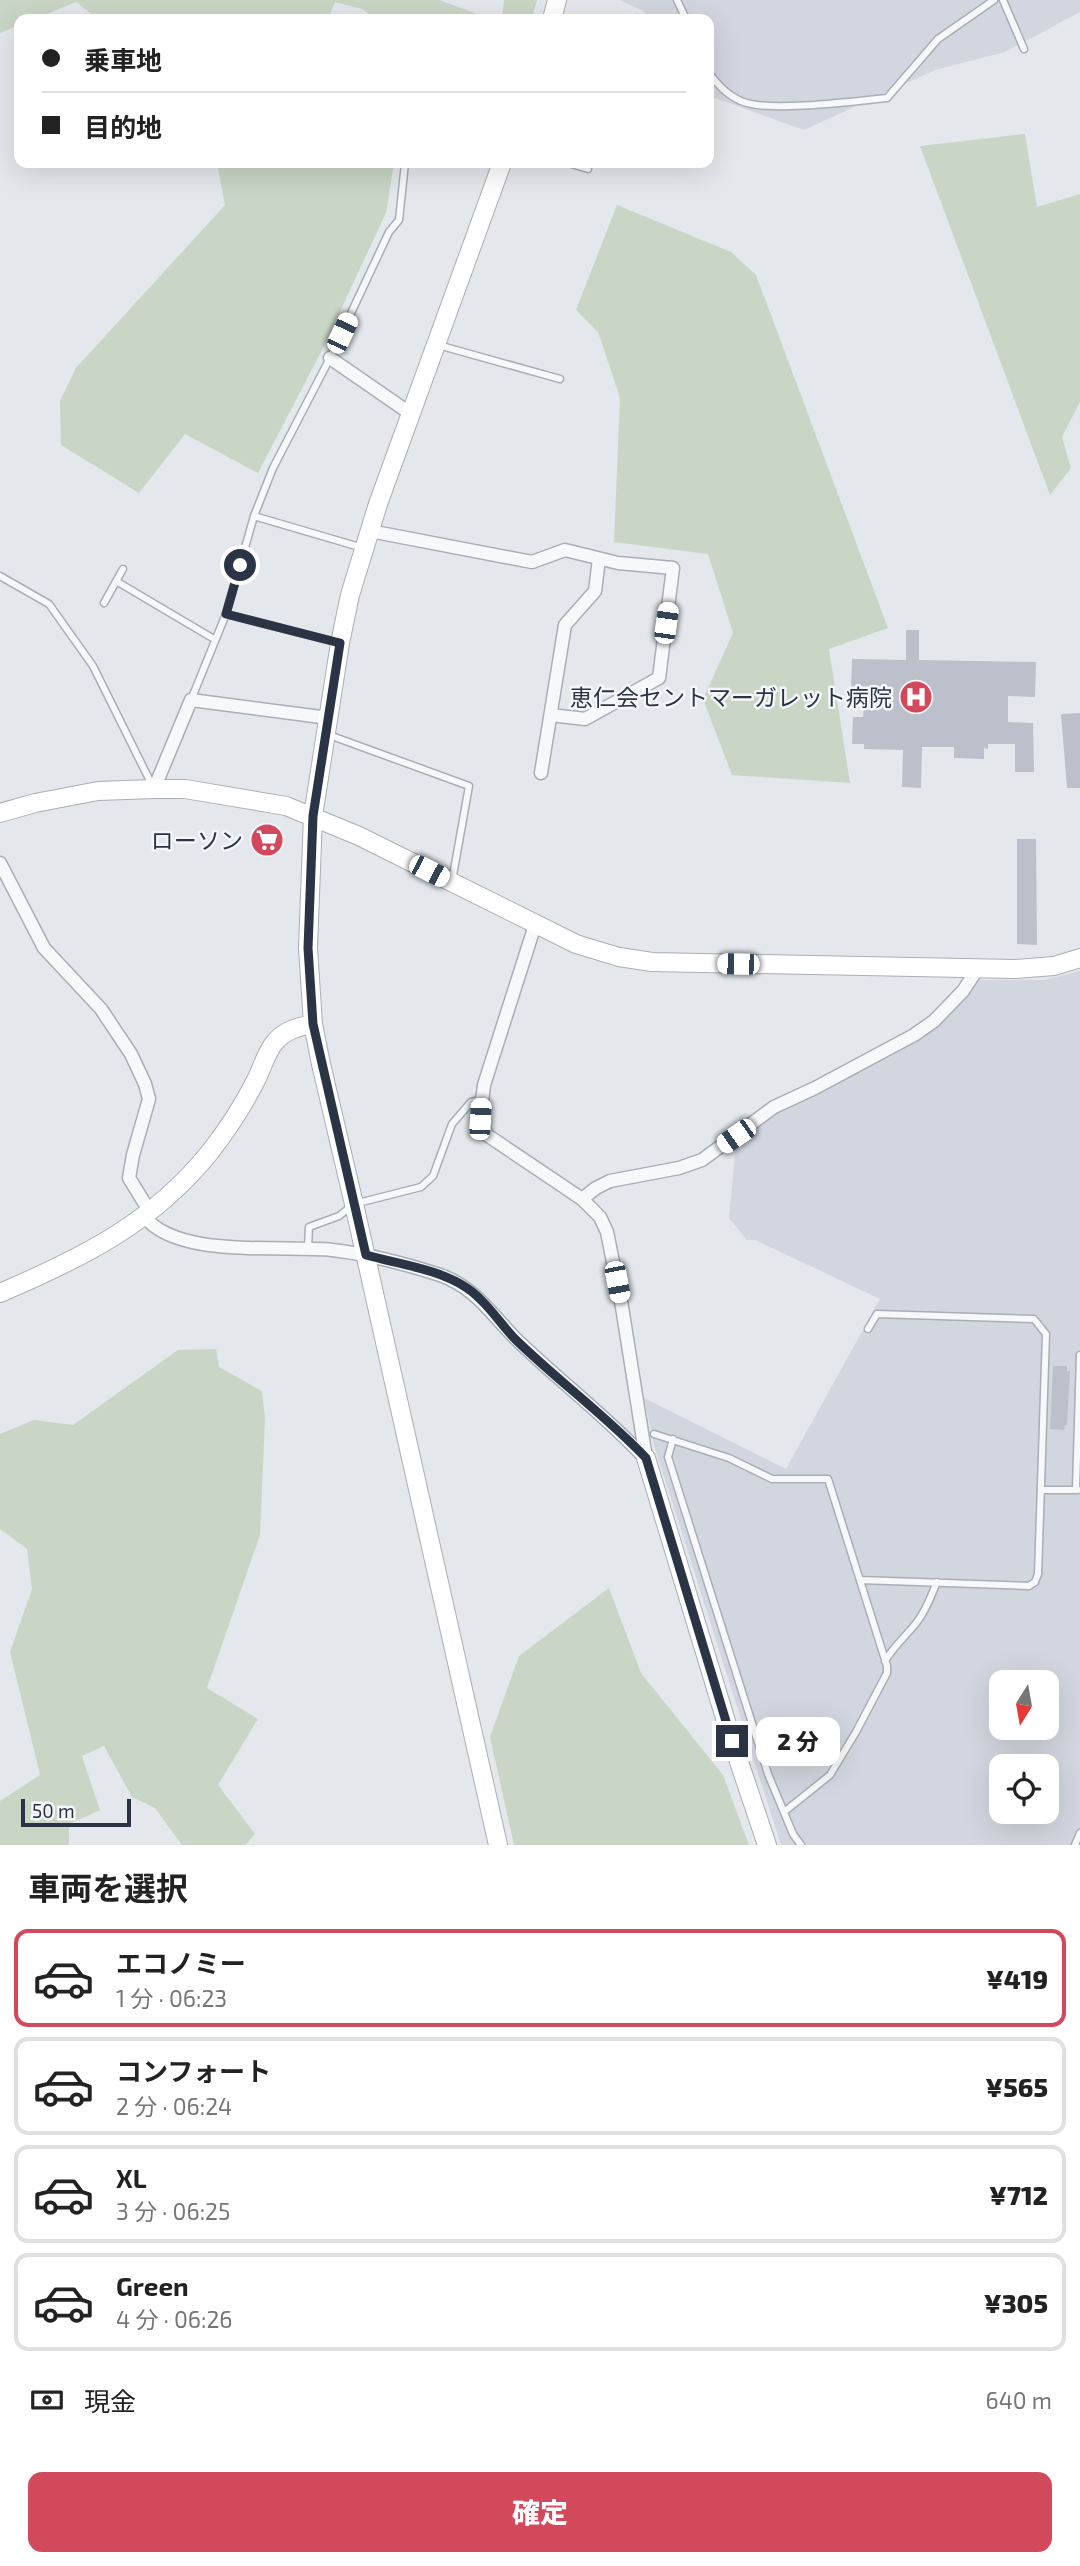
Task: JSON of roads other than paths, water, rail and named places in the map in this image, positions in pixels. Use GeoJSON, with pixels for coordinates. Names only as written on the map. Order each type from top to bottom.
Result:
{"type":"FeatureCollection","features":[{"type":"Feature","properties":{"kind":"street"},"geometry":{"type":"LineString","coordinates":[[498,1845],[313,1024],[308,948],[313,816],[350,595],[411,414],[500,168]]}},
{"type":"Feature","properties":{"kind":"street"},"geometry":{"type":"LineString","coordinates":[[330,358],[411,414]]}},
{"type":"Feature","properties":{"kind":"street"},"geometry":{"type":"LineString","coordinates":[[367,540],[532,562],[565,550],[618,564],[673,568],[659,678],[585,719],[551,715]]}},
{"type":"Feature","properties":{"kind":"street"},"geometry":{"type":"LineString","coordinates":[[541,773],[565,625],[595,591],[598,559]]}},
{"type":"Feature","properties":{"kind":"street"},"geometry":{"type":"LineString","coordinates":[[154,789],[191,700],[328,726]]}},
{"type":"Feature","properties":{"kind":"street"},"geometry":{"type":"LineString","coordinates":[[0,813],[98,791],[154,789],[185,789],[286,806],[359,836],[535,925],[586,947],[619,957],[652,962],[1016,969],[1054,966],[1080,958]]}},
{"type":"Feature","properties":{"kind":"street"},"geometry":{"type":"LineString","coordinates":[[0,863],[44,948],[101,1009],[131,1054],[145,1084],[149,1099],[129,1178],[149,1223],[174,1237],[221,1247],[309,1248],[366,1255],[442,1276],[467,1288],[515,1338],[621,1432],[646,1458]]}},
{"type":"Feature","properties":{"kind":"street"},"geometry":{"type":"LineString","coordinates":[[535,925],[481,1098],[480,1119],[487,1135],[593,1208],[607,1232],[646,1458],[732,1741],[767,1845]]}},
{"type":"Feature","properties":{"kind":"street"},"geometry":{"type":"LineString","coordinates":[[582,1199],[610,1181],[679,1168],[702,1160],[774,1107],[914,1035],[934,1021],[963,991],[978,968]]}},
{"type":"Feature","properties":{"kind":"street"},"geometry":{"type":"LineString","coordinates":[[0,1293],[110,1240],[167,1199],[230,1126],[274,1043],[288,1031],[313,1024]]}},
{"type":"Feature","properties":{"kind":"lane"},"geometry":{"type":"LineString","coordinates":[[714,80],[721,89],[742,102],[762,107],[887,98],[938,39],[994,0]]}},
{"type":"Feature","properties":{"kind":"lane"},"geometry":{"type":"LineString","coordinates":[[1003,0],[1024,49]]}},
{"type":"Feature","properties":{"kind":"lane"},"geometry":{"type":"LineString","coordinates":[[191,700],[226,614],[254,516],[273,468],[330,358],[389,232],[399,220],[404,168]]}},
{"type":"Feature","properties":{"kind":"lane"},"geometry":{"type":"LineString","coordinates":[[436,345],[560,379]]}},
{"type":"Feature","properties":{"kind":"lane"},"geometry":{"type":"LineString","coordinates":[[254,516],[367,540]]}},
{"type":"Feature","properties":{"kind":"lane"},"geometry":{"type":"LineString","coordinates":[[104,603],[123,569]]}},
{"type":"Feature","properties":{"kind":"lane"},"geometry":{"type":"LineString","coordinates":[[0,576],[49,604],[93,667],[154,789]]}},
{"type":"Feature","properties":{"kind":"lane"},"geometry":{"type":"LineString","coordinates":[[116,582],[214,639]]}},
{"type":"Feature","properties":{"kind":"lane"},"geometry":{"type":"LineString","coordinates":[[226,614],[340,643]]}},
{"type":"Feature","properties":{"kind":"lane"},"geometry":{"type":"LineString","coordinates":[[328,726],[469,786],[452,883]]}},
{"type":"Feature","properties":{"kind":"lane"},"geometry":{"type":"LineString","coordinates":[[309,1248],[309,1227],[339,1216],[354,1203],[421,1187],[433,1175],[452,1124],[471,1102],[481,1098]]}},
{"type":"Feature","properties":{"kind":"lane"},"geometry":{"type":"LineString","coordinates":[[860,1580],[1029,1586],[1035,1582],[1038,1574],[1046,1334],[1034,1319],[877,1314],[868,1329]]}},
{"type":"Feature","properties":{"kind":"lane"},"geometry":{"type":"LineString","coordinates":[[1041,1490],[1078,1490],[1080,1355]]}},
{"type":"Feature","properties":{"kind":"lane"},"geometry":{"type":"LineString","coordinates":[[654,1434],[729,1458],[772,1479],[828,1479],[887,1673],[830,1775],[784,1812]]}},
{"type":"Feature","properties":{"kind":"lane"},"geometry":{"type":"LineString","coordinates":[[673,1439],[668,1457],[768,1774],[801,1845]]}},
{"type":"Feature","properties":{"kind":"lane"},"geometry":{"type":"LineString","coordinates":[[885,1661],[898,1641],[926,1609],[937,1583]]}},
{"type":"Feature","properties":{"kind":"lane"},"geometry":{"type":"LineString","coordinates":[[1075,1845],[1080,1833]]}},
{"type":"Feature","properties":{"kind":"place","name":"恵仁会セントマーガレット病院"},"geometry":{"type":"Point","coordinates":[916,697]}},
{"type":"Feature","properties":{"kind":"place","name":"ローソン"},"geometry":{"type":"Point","coordinates":[267,840]}}]}
